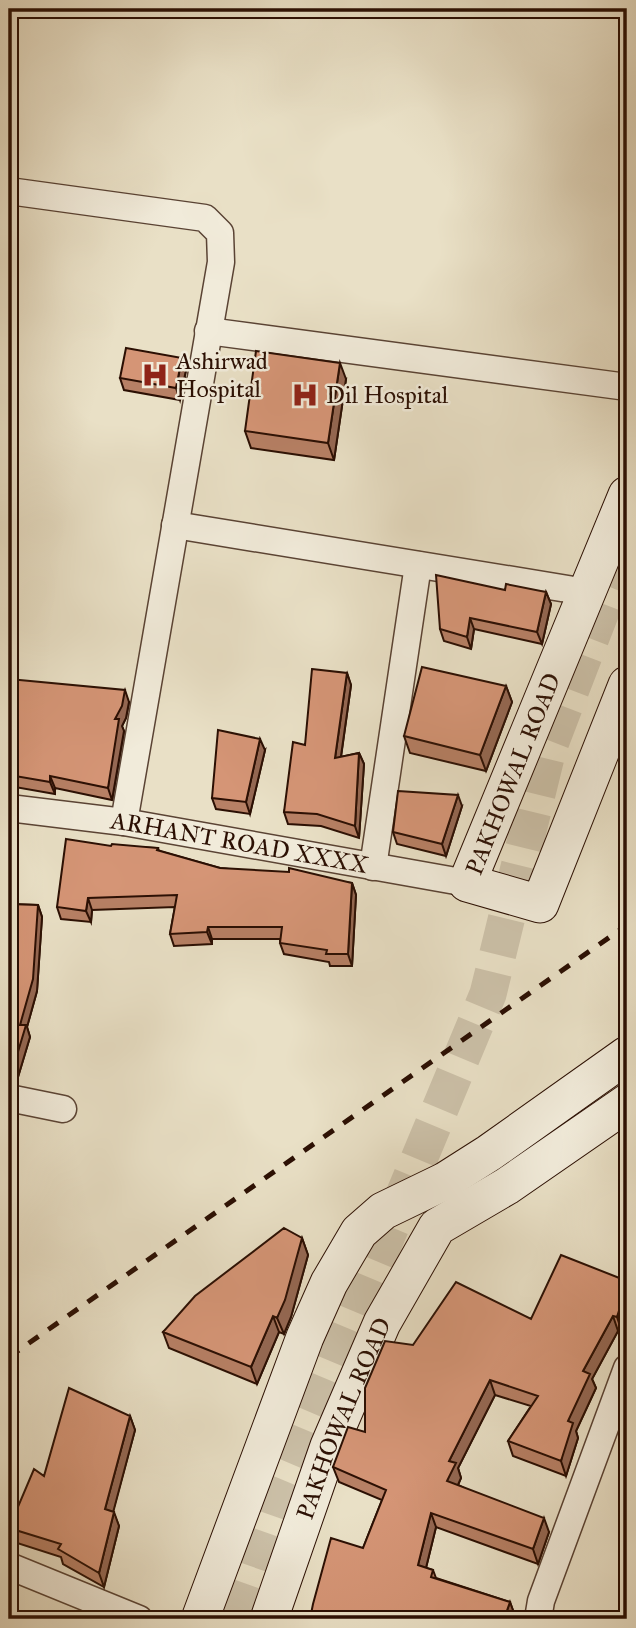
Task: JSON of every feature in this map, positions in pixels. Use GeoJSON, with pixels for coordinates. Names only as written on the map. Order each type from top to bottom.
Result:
{"type":"FeatureCollection","features":[{"type":"Feature","properties":{"kind":"street"},"geometry":{"type":"LineString","coordinates":[[10,199],[205,218],[215,225],[222,248],[124,822]]}},
{"type":"Feature","properties":{"kind":"street"},"geometry":{"type":"LineString","coordinates":[[208,331],[627,387]]}},
{"type":"Feature","properties":{"kind":"street","name":"PAKHOWAL ROAD"},"geometry":{"type":"LineString","coordinates":[[627,495],[467,883],[540,904],[627,685]]}},
{"type":"Feature","properties":{"kind":"street"},"geometry":{"type":"LineString","coordinates":[[175,525],[586,592]]}},
{"type":"Feature","properties":{"kind":"street"},"geometry":{"type":"LineString","coordinates":[[373,867],[418,565]]}},
{"type":"Feature","properties":{"kind":"street","name":"ARHANT ROAD XXXX"},"geometry":{"type":"LineString","coordinates":[[9,808],[124,822],[467,883]]}},
{"type":"Feature","properties":{"kind":"street"},"geometry":{"type":"LineString","coordinates":[[200,1619],[305,1337],[329,1283],[359,1232],[383,1211],[445,1181],[489,1153],[627,1055]]}},
{"type":"Feature","properties":{"kind":"street"},"geometry":{"type":"LineString","coordinates":[[9,1098],[63,1109]]}},
{"type":"Feature","properties":{"kind":"street"},"geometry":{"type":"LineString","coordinates":[[489,1153],[507,1186],[627,1103]]}},
{"type":"Feature","properties":{"kind":"street","name":"PAKHOWAL ROAD"},"geometry":{"type":"LineString","coordinates":[[269,1619],[345,1409],[382,1323],[437,1227],[507,1186]]}},
{"type":"Feature","properties":{"kind":"street"},"geometry":{"type":"LineString","coordinates":[[538,1619],[541,1601],[627,1368]]}},
{"type":"Feature","properties":{"kind":"street"},"geometry":{"type":"LineString","coordinates":[[9,1566],[139,1619]]}},
{"type":"Feature","properties":{"kind":"building"},"geometry":{"type":"Polygon","coordinates":[[[126,348],[182,358],[176,388],[120,378],[126,348]]]}},
{"type":"Feature","properties":{"kind":"building"},"geometry":{"type":"Polygon","coordinates":[[[256,351],[340,363],[328,443],[245,431],[256,351]]]}},
{"type":"Feature","properties":{"kind":"building"},"geometry":{"type":"Polygon","coordinates":[[[436,575],[505,590],[506,584],[546,592],[537,632],[470,618],[467,637],[440,629],[436,575]]]}},
{"type":"Feature","properties":{"kind":"building"},"geometry":{"type":"Polygon","coordinates":[[[422,667],[506,686],[480,755],[404,736],[422,667]]]}},
{"type":"Feature","properties":{"kind":"building"},"geometry":{"type":"Polygon","coordinates":[[[312,669],[347,673],[335,758],[359,753],[355,826],[317,814],[284,812],[293,742],[305,745],[312,669]]]}},
{"type":"Feature","properties":{"kind":"building"},"geometry":{"type":"Polygon","coordinates":[[[9,679],[125,690],[122,706],[115,719],[119,719],[108,788],[50,776],[50,782],[9,775],[9,679]]]}},
{"type":"Feature","properties":{"kind":"building"},"geometry":{"type":"Polygon","coordinates":[[[218,730],[260,739],[246,802],[212,798],[218,730]]]}},
{"type":"Feature","properties":{"kind":"building"},"geometry":{"type":"Polygon","coordinates":[[[398,791],[458,795],[442,844],[393,832],[398,791]]]}},
{"type":"Feature","properties":{"kind":"building"},"geometry":{"type":"Polygon","coordinates":[[[66,839],[111,846],[158,848],[157,850],[220,868],[289,872],[289,868],[352,883],[348,954],[326,954],[327,950],[280,943],[282,927],[208,927],[207,932],[170,934],[177,895],[88,898],[86,911],[57,907],[66,839]]]}},
{"type":"Feature","properties":{"kind":"building"},"geometry":{"type":"Polygon","coordinates":[[[9,904],[38,905],[33,979],[20,1025],[26,1025],[14,1065],[9,1064],[9,904]]]}},
{"type":"Feature","properties":{"kind":"building"},"geometry":{"type":"Polygon","coordinates":[[[284,1228],[302,1238],[285,1300],[277,1318],[273,1316],[251,1367],[163,1332],[195,1296],[284,1228]]]}},
{"type":"Feature","properties":{"kind":"building"},"geometry":{"type":"Polygon","coordinates":[[[561,1255],[627,1281],[627,1285],[617,1317],[613,1316],[583,1371],[590,1374],[568,1421],[573,1423],[561,1461],[508,1441],[538,1396],[490,1380],[449,1461],[456,1463],[447,1481],[544,1518],[533,1549],[431,1513],[418,1565],[433,1570],[431,1577],[510,1602],[504,1619],[310,1619],[331,1538],[363,1548],[386,1490],[333,1467],[348,1427],[365,1432],[365,1388],[385,1341],[413,1345],[456,1282],[531,1319],[561,1255]]]}},
{"type":"Feature","properties":{"kind":"building"},"geometry":{"type":"Polygon","coordinates":[[[69,1388],[130,1416],[105,1509],[114,1512],[99,1573],[58,1549],[61,1544],[9,1528],[34,1469],[44,1476],[69,1388]]]}},
{"type":"Feature","properties":{"kind":"tunnel"},"geometry":{"type":"LineString","coordinates":[[235,1619],[281,1489],[488,994],[548,749],[627,544]]}},
{"type":"Feature","properties":{"kind":"railway"},"geometry":{"type":"LineString","coordinates":[[9,1357],[627,925]]}},
{"type":"Feature","properties":{"kind":"place","name":"Ashirwad Hospital"},"geometry":{"type":"Point","coordinates":[155,375]}},
{"type":"Feature","properties":{"kind":"place","name":"Dil Hospital"},"geometry":{"type":"Point","coordinates":[305,395]}}]}
